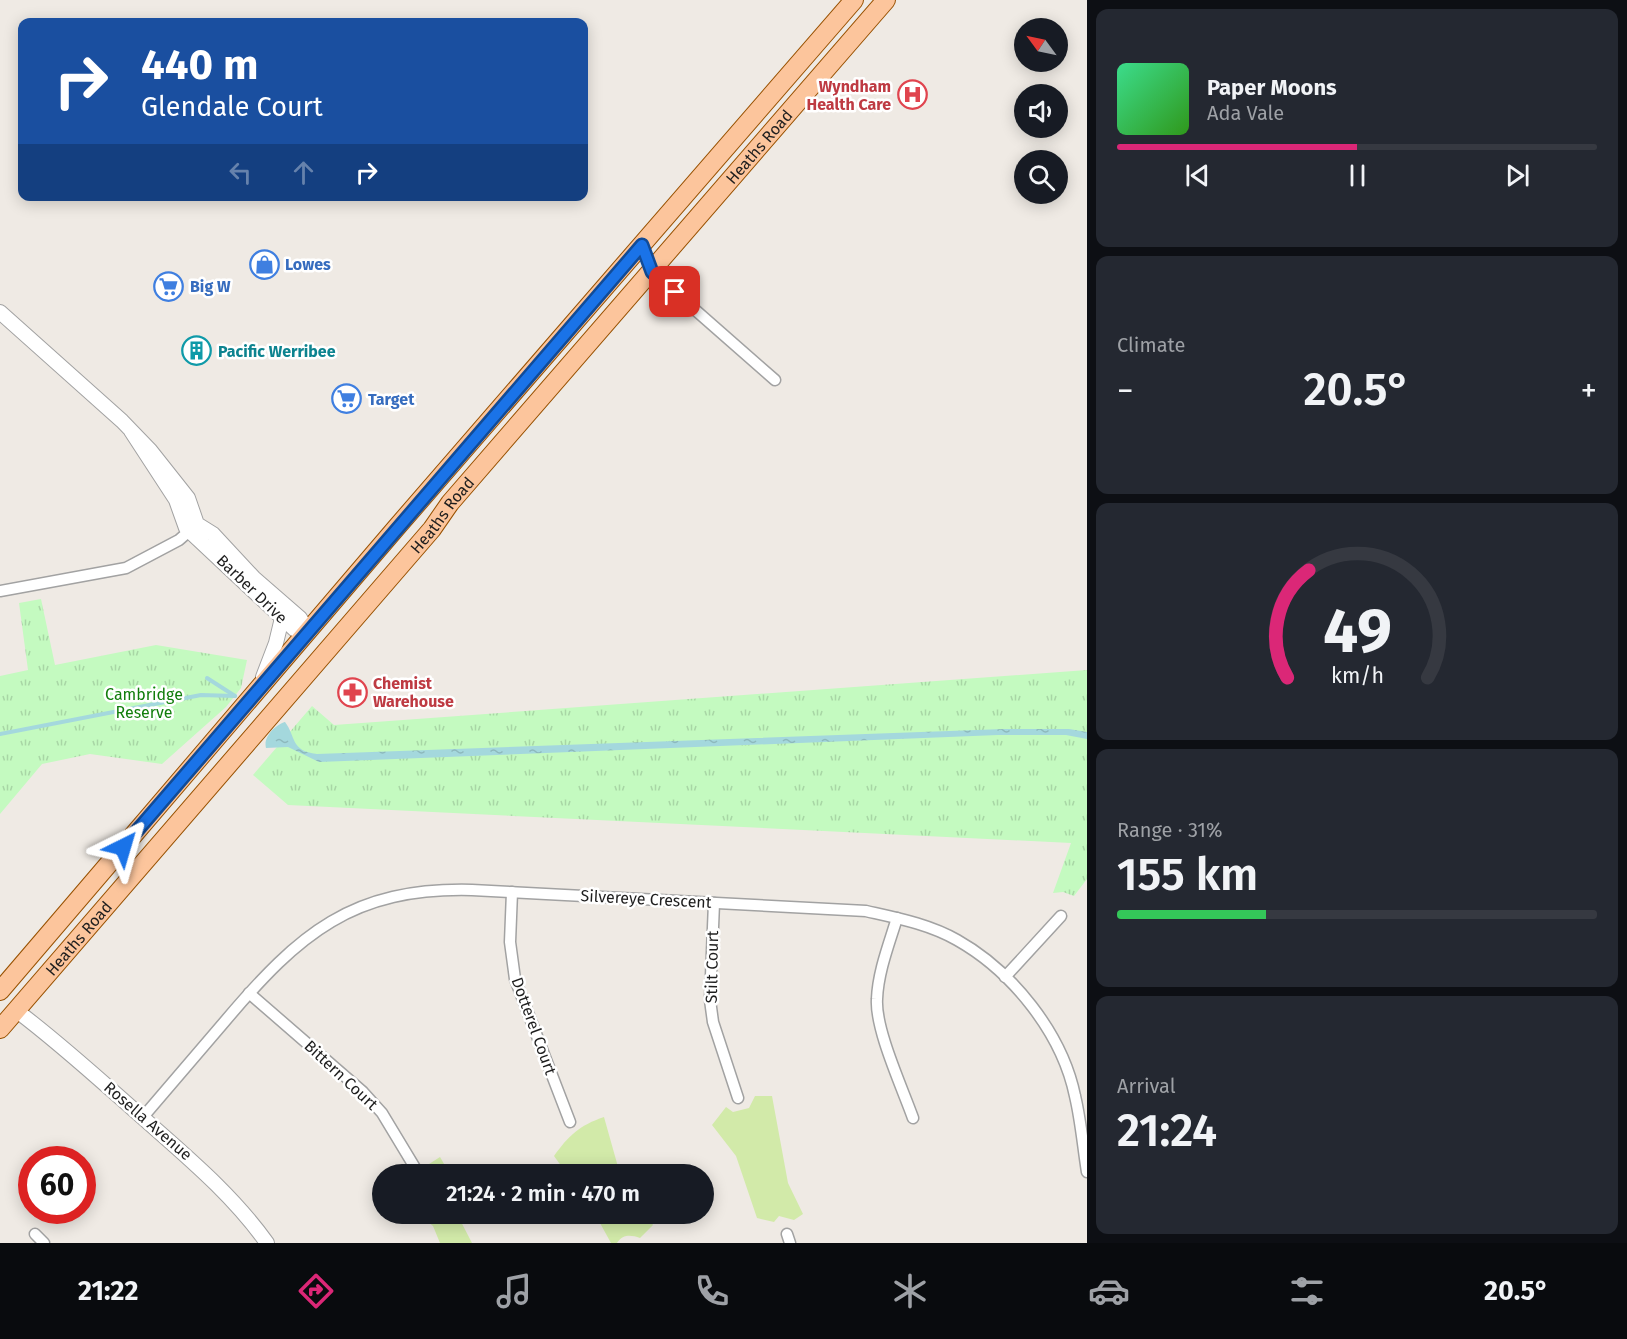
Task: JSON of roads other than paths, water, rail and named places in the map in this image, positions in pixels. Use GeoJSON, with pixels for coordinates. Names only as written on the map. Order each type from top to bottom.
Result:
{"type":"FeatureCollection","features":[{"type":"Feature","properties":{"kind":"main road","name":"Heaths Road"},"geometry":{"type":"LineString","coordinates":[[0,991],[411,510],[854,0]]}},
{"type":"Feature","properties":{"kind":"main road","name":"Heaths Road"},"geometry":{"type":"LineString","coordinates":[[0,1029],[885,0]]}},
{"type":"Feature","properties":{"kind":"main road"},"geometry":{"type":"LineString","coordinates":[[637,252],[652,272]]}},
{"type":"Feature","properties":{"kind":"main road"},"geometry":{"type":"LineString","coordinates":[[424,497],[442,514]]}},
{"type":"Feature","properties":{"kind":"main road"},"geometry":{"type":"LineString","coordinates":[[411,510],[432,529]]}},
{"type":"Feature","properties":{"kind":"main road"},"geometry":{"type":"LineString","coordinates":[[309,632],[332,645]]}},
{"type":"Feature","properties":{"kind":"main road"},"geometry":{"type":"LineString","coordinates":[[0,996],[17,1011]]}},
{"type":"Feature","properties":{"kind":"street"},"geometry":{"type":"LineString","coordinates":[[652,272],[775,380]]}},
{"type":"Feature","properties":{"kind":"street","name":"Barber Drive"},"geometry":{"type":"LineString","coordinates":[[0,312],[131,430],[191,527],[282,618],[300,632],[309,632]]}},
{"type":"Feature","properties":{"kind":"street"},"geometry":{"type":"LineString","coordinates":[[0,591],[116,571],[135,564],[191,527]]}},
{"type":"Feature","properties":{"kind":"street","name":"Barber Drive"},"geometry":{"type":"LineString","coordinates":[[191,527],[213,534],[264,588],[300,618],[309,632]]}},
{"type":"Feature","properties":{"kind":"street"},"geometry":{"type":"LineString","coordinates":[[257,690],[276,643],[282,618]]}},
{"type":"Feature","properties":{"kind":"street","name":"Silvereye Crescent"},"geometry":{"type":"LineString","coordinates":[[143,1118],[279,960],[306,938],[365,906],[388,898],[428,891],[512,892],[866,911],[926,926],[957,939],[1005,977],[1039,1016],[1059,1048],[1075,1094],[1087,1172]]}},
{"type":"Feature","properties":{"kind":"street","name":"Dotterel Court"},"geometry":{"type":"LineString","coordinates":[[512,892],[510,942],[515,979],[570,1122]]}},
{"type":"Feature","properties":{"kind":"street","name":"Stilt Court"},"geometry":{"type":"LineString","coordinates":[[714,903],[710,1000],[713,1022],[738,1098]]}},
{"type":"Feature","properties":{"kind":"street"},"geometry":{"type":"LineString","coordinates":[[1005,977],[1061,916]]}},
{"type":"Feature","properties":{"kind":"street"},"geometry":{"type":"LineString","coordinates":[[897,918],[880,979],[877,999],[878,1017],[913,1118]]}},
{"type":"Feature","properties":{"kind":"street","name":"Bittern Court"},"geometry":{"type":"LineString","coordinates":[[249,993],[363,1092],[382,1113],[413,1164]]}},
{"type":"Feature","properties":{"kind":"street","name":"Rosella Avenue"},"geometry":{"type":"LineString","coordinates":[[17,1011],[143,1118],[225,1192],[267,1243]]}},
{"type":"Feature","properties":{"kind":"street"},"geometry":{"type":"LineString","coordinates":[[35,1234],[44,1243]]}},
{"type":"Feature","properties":{"kind":"water"},"geometry":{"type":"Polygon","coordinates":[[[285,722],[295,742],[302,750],[317,754],[1004,729],[1069,729],[1087,732],[1087,739],[1066,735],[998,735],[319,762],[288,747],[266,748],[266,740],[271,732],[285,722]]]}},
{"type":"Feature","properties":{"kind":"waterway"},"geometry":{"type":"LineString","coordinates":[[207,678],[235,696]]}},
{"type":"Feature","properties":{"kind":"waterway"},"geometry":{"type":"LineString","coordinates":[[0,734],[201,695],[235,696]]}},
{"type":"Feature","properties":{"kind":"place","name":"Wyndham Health Care"},"geometry":{"type":"Point","coordinates":[912,95]}},
{"type":"Feature","properties":{"kind":"place","name":"Lowes"},"geometry":{"type":"Point","coordinates":[264,264]}},
{"type":"Feature","properties":{"kind":"place","name":"Big W"},"geometry":{"type":"Point","coordinates":[169,286]}},
{"type":"Feature","properties":{"kind":"place","name":"Pacific Werribee"},"geometry":{"type":"Point","coordinates":[197,351]}},
{"type":"Feature","properties":{"kind":"place","name":"Target"},"geometry":{"type":"Point","coordinates":[347,399]}},
{"type":"Feature","properties":{"kind":"place","name":"Chemist Warehouse"},"geometry":{"type":"Point","coordinates":[352,692]}},
{"type":"Feature","properties":{"kind":"park label","name":"Cambridge Reserve"},"geometry":{"type":"Point","coordinates":[144,703]}}]}
